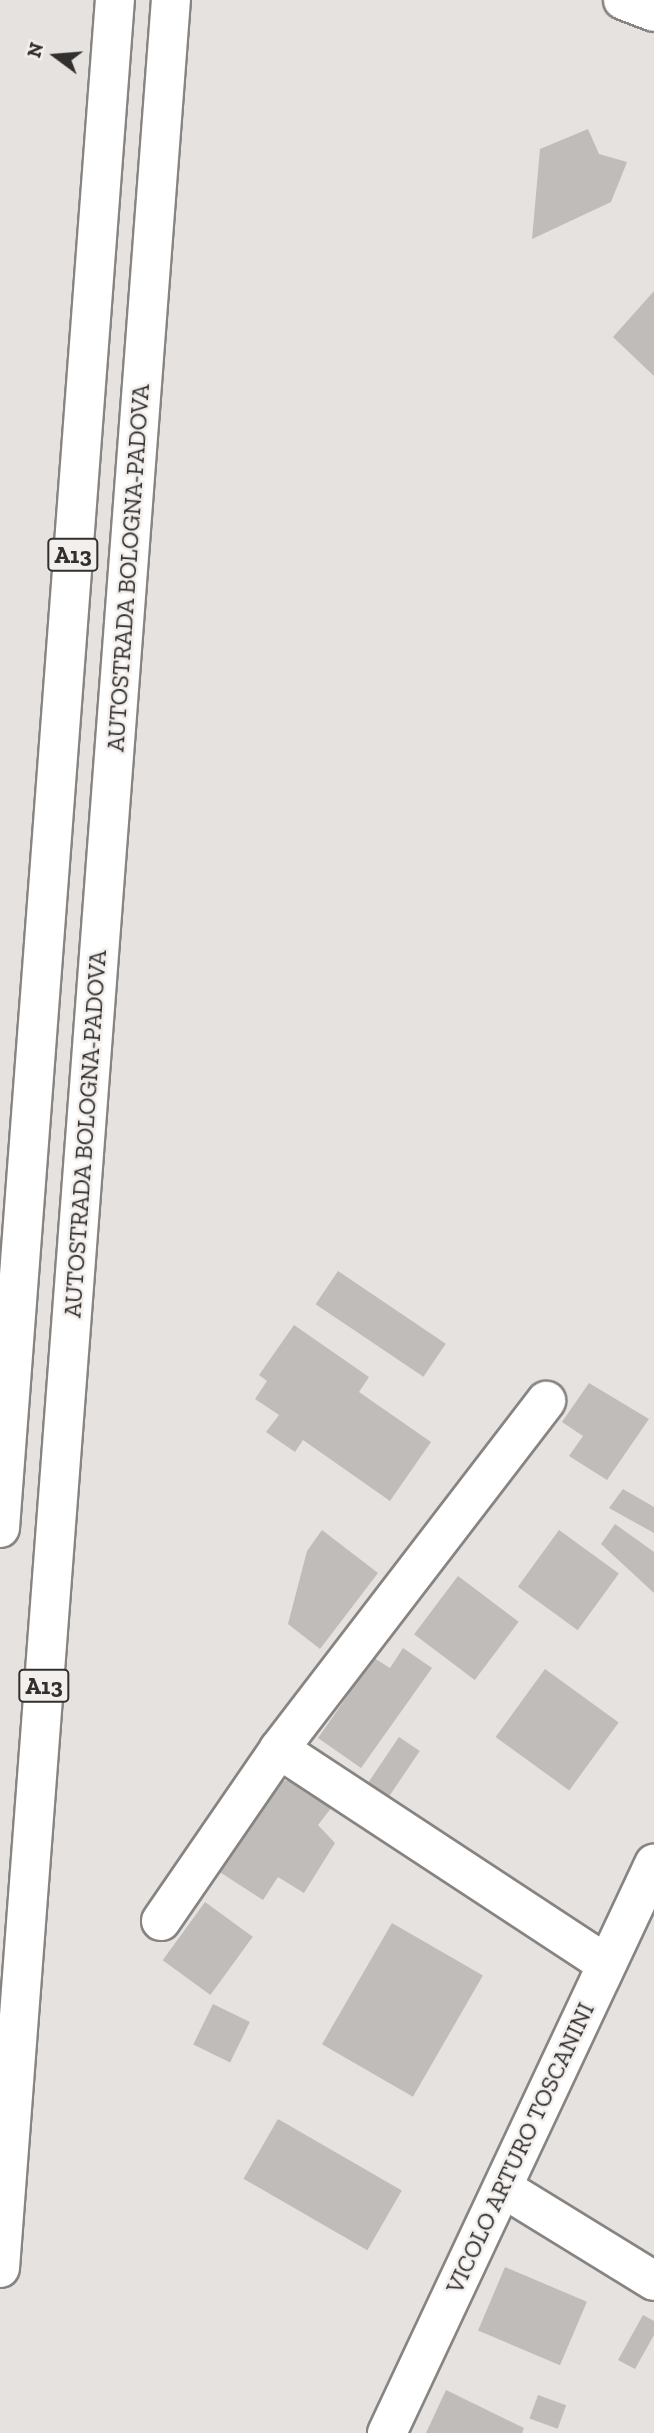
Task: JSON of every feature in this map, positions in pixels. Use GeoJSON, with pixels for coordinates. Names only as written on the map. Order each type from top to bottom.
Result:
{"type":"FeatureCollection","features":[{"type":"Feature","properties":{"kind":"main road","name":"A13"},"geometry":{"type":"LineString","coordinates":[[0,1528],[114,0]]}},
{"type":"Feature","properties":{"kind":"main road","name":"AUTOSTRADA BOLOGNA-PADOVA"},"geometry":{"type":"LineString","coordinates":[[0,2268],[171,0]]}},
{"type":"Feature","properties":{"kind":"main road"},"geometry":{"type":"LineString","coordinates":[[623,0],[654,12]]}},
{"type":"Feature","properties":{"kind":"main road"},"geometry":{"type":"LineString","coordinates":[[161,1921],[279,1749],[547,1401]]}},
{"type":"Feature","properties":{"kind":"main road"},"geometry":{"type":"LineString","coordinates":[[279,1749],[605,1963]]}},
{"type":"Feature","properties":{"kind":"main road","name":"VICOLO ARTURO TOSCANINI"},"geometry":{"type":"LineString","coordinates":[[387,2433],[503,2188],[605,1963],[654,1864]]}},
{"type":"Feature","properties":{"kind":"main road"},"geometry":{"type":"LineString","coordinates":[[503,2188],[654,2281]]}},
{"type":"Feature","properties":{"kind":"building"},"geometry":{"type":"Polygon","coordinates":[[[588,129],[599,154],[627,162],[611,202],[532,239],[540,149],[588,129]]]}},
{"type":"Feature","properties":{"kind":"building"},"geometry":{"type":"Polygon","coordinates":[[[654,291],[654,376],[613,337],[654,291]]]}},
{"type":"Feature","properties":{"kind":"building"},"geometry":{"type":"Polygon","coordinates":[[[338,1271],[446,1344],[423,1377],[316,1304],[338,1271]]]}},
{"type":"Feature","properties":{"kind":"building"},"geometry":{"type":"Polygon","coordinates":[[[294,1325],[369,1377],[359,1392],[431,1442],[390,1501],[303,1440],[295,1452],[266,1432],[279,1415],[255,1399],[267,1381],[259,1375],[294,1325]]]}},
{"type":"Feature","properties":{"kind":"building"},"geometry":{"type":"Polygon","coordinates":[[[589,1383],[649,1419],[607,1480],[569,1456],[583,1436],[562,1422],[589,1383]]]}},
{"type":"Feature","properties":{"kind":"building"},"geometry":{"type":"Polygon","coordinates":[[[623,1489],[654,1507],[654,1533],[609,1508],[623,1489]]]}},
{"type":"Feature","properties":{"kind":"building"},"geometry":{"type":"Polygon","coordinates":[[[615,1524],[654,1552],[654,1593],[601,1544],[615,1524]]]}},
{"type":"Feature","properties":{"kind":"building"},"geometry":{"type":"Polygon","coordinates":[[[322,1530],[378,1573],[320,1649],[288,1624],[307,1551],[322,1530]]]}},
{"type":"Feature","properties":{"kind":"building"},"geometry":{"type":"Polygon","coordinates":[[[559,1530],[619,1573],[578,1630],[518,1587],[559,1530]]]}},
{"type":"Feature","properties":{"kind":"building"},"geometry":{"type":"Polygon","coordinates":[[[458,1576],[519,1622],[475,1680],[414,1634],[458,1576]]]}},
{"type":"Feature","properties":{"kind":"building"},"geometry":{"type":"Polygon","coordinates":[[[403,1648],[432,1668],[361,1768],[318,1738],[374,1658],[390,1668],[403,1648]]]}},
{"type":"Feature","properties":{"kind":"building"},"geometry":{"type":"Polygon","coordinates":[[[545,1669],[619,1722],[569,1790],[496,1737],[545,1669]]]}},
{"type":"Feature","properties":{"kind":"building"},"geometry":{"type":"Polygon","coordinates":[[[399,1737],[420,1751],[389,1797],[368,1783],[399,1737]]]}},
{"type":"Feature","properties":{"kind":"building"},"geometry":{"type":"Polygon","coordinates":[[[291,1780],[332,1807],[318,1825],[335,1843],[304,1893],[278,1877],[263,1900],[215,1869],[276,1782],[291,1780]]]}},
{"type":"Feature","properties":{"kind":"building"},"geometry":{"type":"Polygon","coordinates":[[[205,1902],[253,1937],[210,1995],[163,1960],[205,1902]]]}},
{"type":"Feature","properties":{"kind":"building"},"geometry":{"type":"Polygon","coordinates":[[[392,1923],[483,1976],[413,2097],[322,2044],[392,1923]]]}},
{"type":"Feature","properties":{"kind":"building"},"geometry":{"type":"Polygon","coordinates":[[[213,2004],[250,2022],[230,2062],[193,2044],[213,2004]]]}},
{"type":"Feature","properties":{"kind":"building"},"geometry":{"type":"Polygon","coordinates":[[[278,2119],[402,2190],[367,2250],[244,2179],[278,2119]]]}},
{"type":"Feature","properties":{"kind":"building"},"geometry":{"type":"Polygon","coordinates":[[[505,2267],[587,2302],[560,2365],[478,2331],[505,2267]]]}},
{"type":"Feature","properties":{"kind":"building"},"geometry":{"type":"Polygon","coordinates":[[[643,2315],[654,2321],[654,2335],[635,2369],[618,2360],[643,2315]]]}},
{"type":"Feature","properties":{"kind":"building"},"geometry":{"type":"Polygon","coordinates":[[[446,2390],[524,2428],[522,2433],[426,2433],[446,2390]]]}},
{"type":"Feature","properties":{"kind":"building"},"geometry":{"type":"Polygon","coordinates":[[[538,2395],[566,2405],[558,2429],[529,2418],[538,2395]]]}}]}
